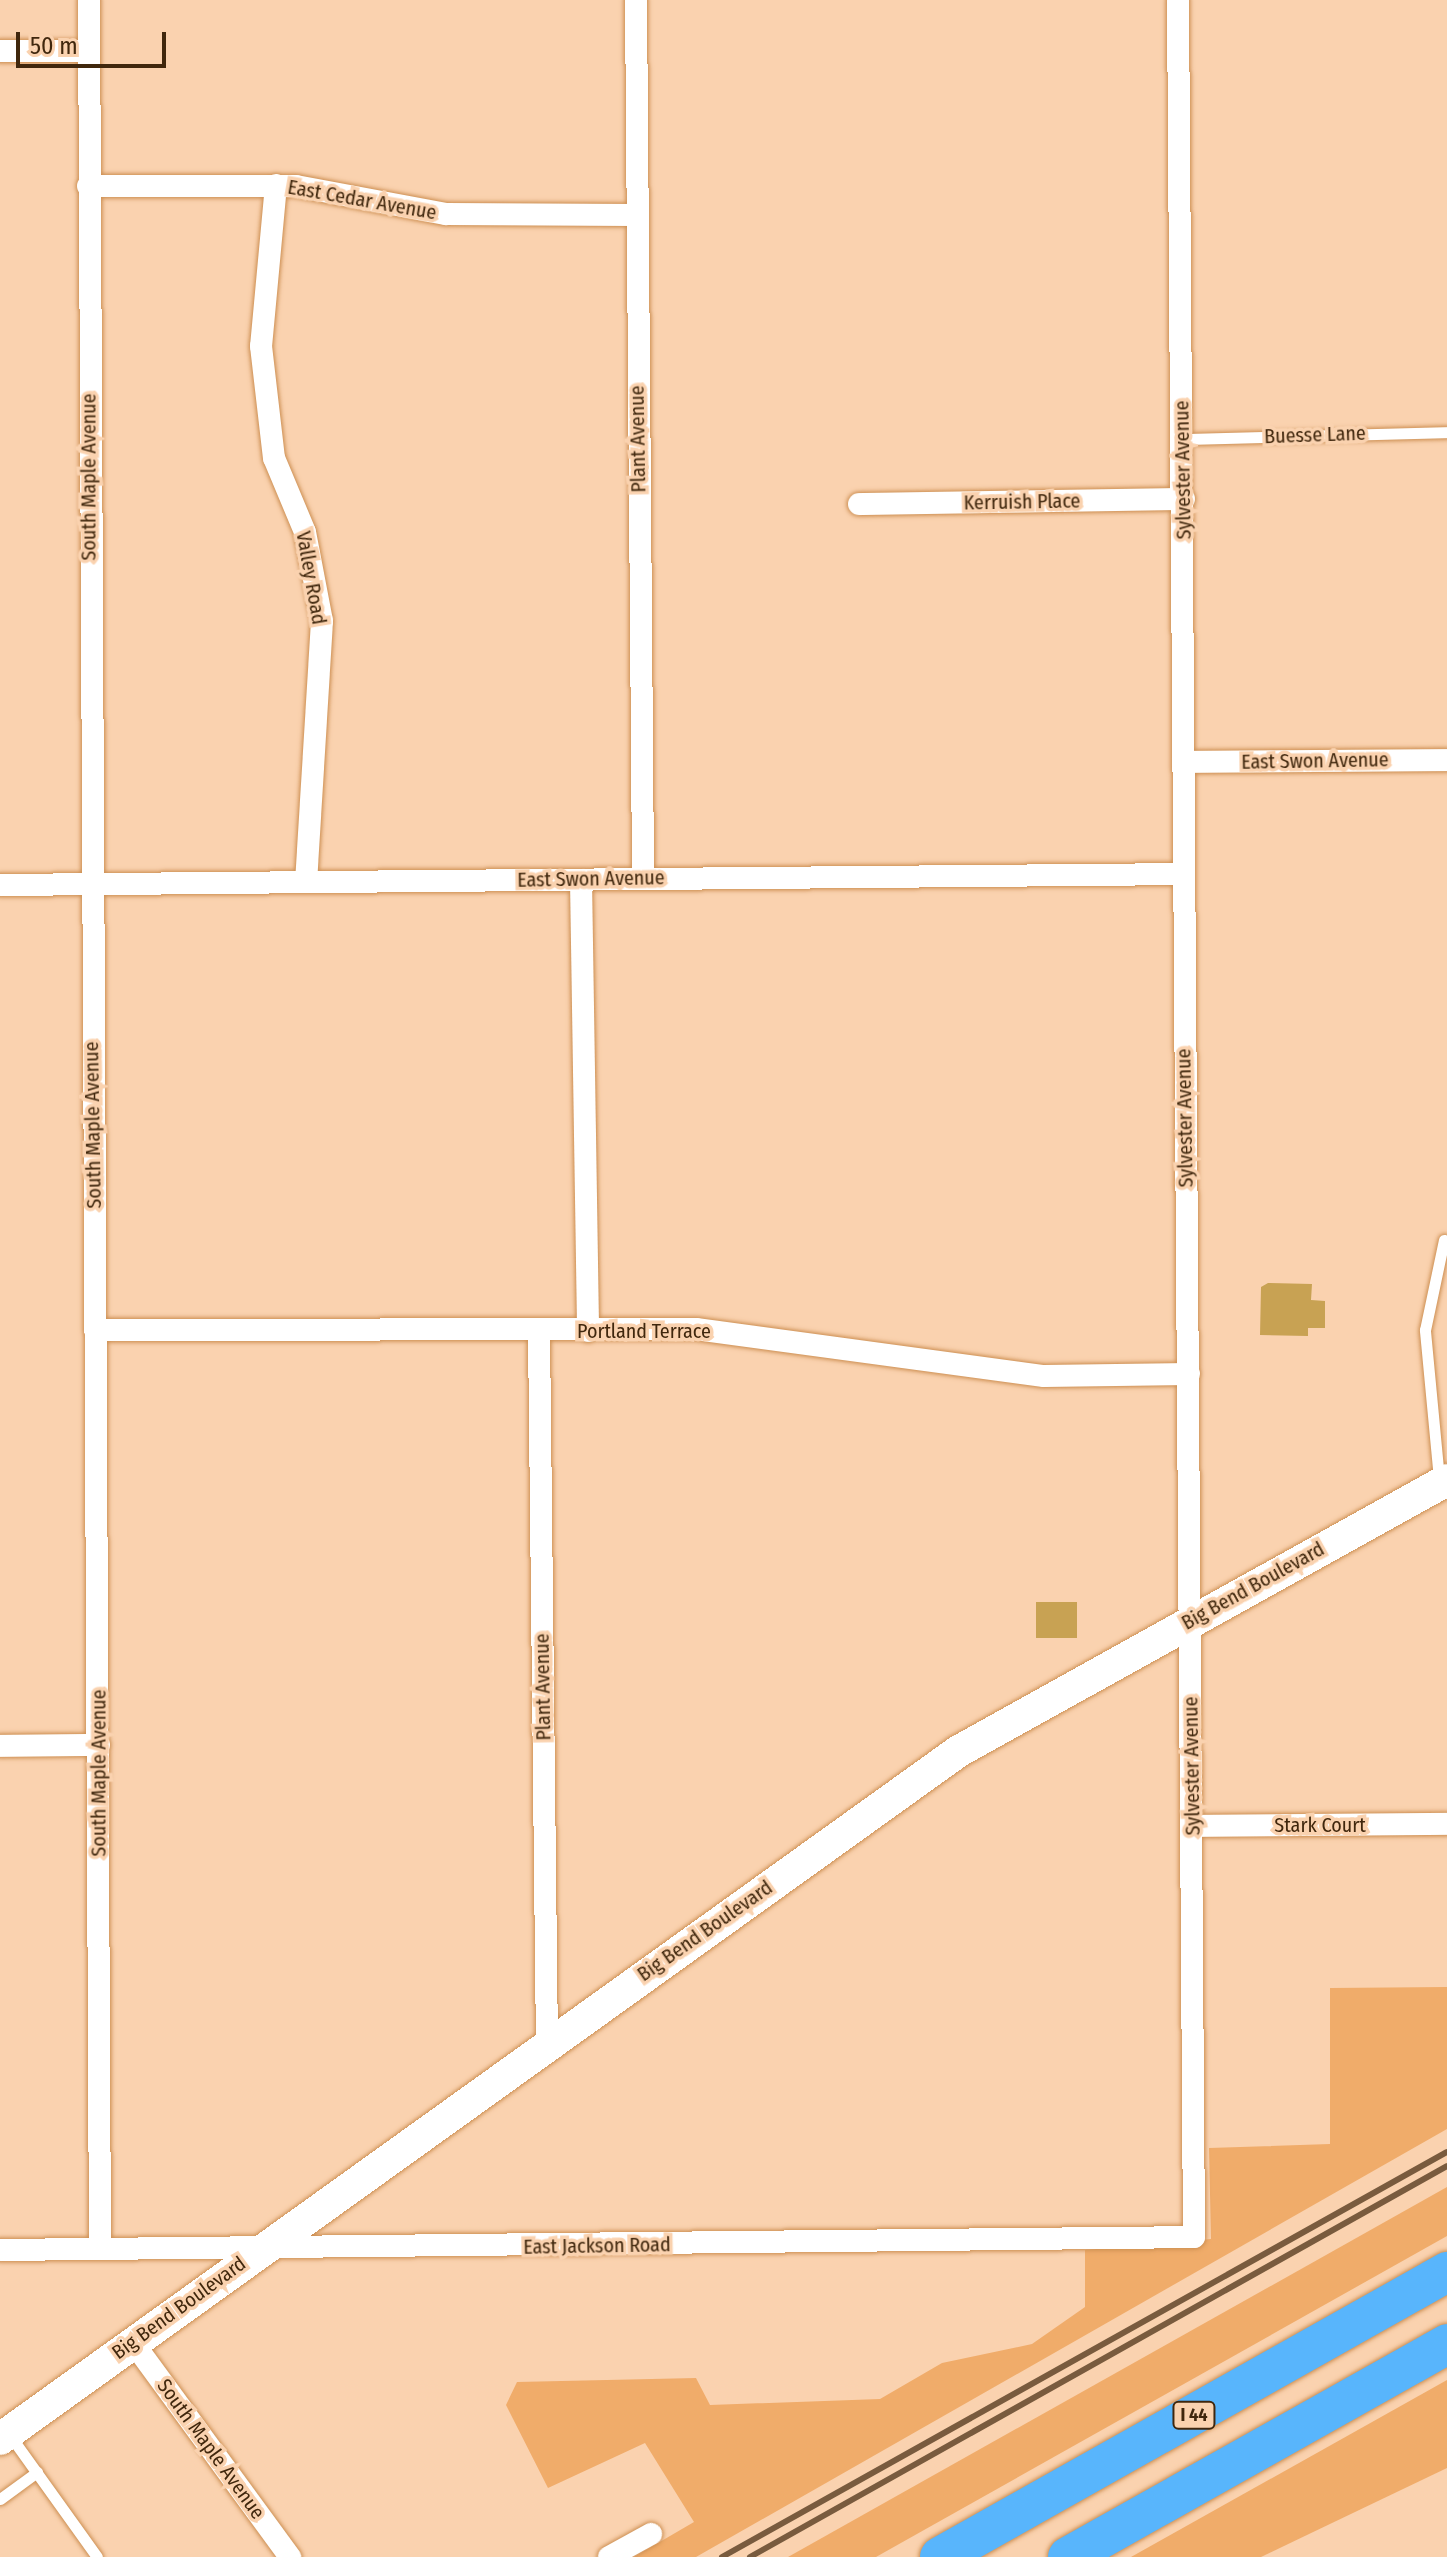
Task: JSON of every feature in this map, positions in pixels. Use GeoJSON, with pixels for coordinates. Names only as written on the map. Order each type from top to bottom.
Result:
{"type":"FeatureCollection","features":[{"type":"Feature","properties":{"kind":"highway","name":"I 44"},"geometry":{"type":"LineString","coordinates":[[940,2557],[1447,2272]]}},
{"type":"Feature","properties":{"kind":"highway"},"geometry":{"type":"LineString","coordinates":[[1068,2557],[1447,2344]]}},
{"type":"Feature","properties":{"kind":"main road","name":"Big Bend Boulevard"},"geometry":{"type":"LineString","coordinates":[[4,2436],[547,2043],[959,1751],[1443,1482]]}},
{"type":"Feature","properties":{"kind":"street","name":"South Maple Avenue"},"geometry":{"type":"LineString","coordinates":[[89,0],[90,884],[99,1745],[100,2249]]}},
{"type":"Feature","properties":{"kind":"street","name":"Plant Avenue"},"geometry":{"type":"LineString","coordinates":[[636,0],[643,878]]}},
{"type":"Feature","properties":{"kind":"street","name":"Sylvester Avenue"},"geometry":{"type":"LineString","coordinates":[[1178,0],[1184,499],[1181,874],[1189,1374],[1194,2237]]}},
{"type":"Feature","properties":{"kind":"street"},"geometry":{"type":"LineString","coordinates":[[0,51],[89,51]]}},
{"type":"Feature","properties":{"kind":"street","name":"East Cedar Avenue"},"geometry":{"type":"LineString","coordinates":[[88,186],[276,185],[446,214],[636,215]]}},
{"type":"Feature","properties":{"kind":"street","name":"Valley Road"},"geometry":{"type":"LineString","coordinates":[[276,185],[261,346],[274,458],[305,532],[322,621],[306,881]]}},
{"type":"Feature","properties":{"kind":"street","name":"Kerruish Place"},"geometry":{"type":"LineString","coordinates":[[859,504],[1184,499]]}},
{"type":"Feature","properties":{"kind":"street","name":"East Swon Avenue"},"geometry":{"type":"LineString","coordinates":[[1183,762],[1447,760]]}},
{"type":"Feature","properties":{"kind":"street","name":"East Swon Avenue"},"geometry":{"type":"LineString","coordinates":[[0,885],[1181,874]]}},
{"type":"Feature","properties":{"kind":"street"},"geometry":{"type":"LineString","coordinates":[[581,880],[588,1331]]}},
{"type":"Feature","properties":{"kind":"street","name":"Portland Terrace"},"geometry":{"type":"LineString","coordinates":[[95,1330],[588,1331],[772,1335],[1044,1376],[1189,1374]]}},
{"type":"Feature","properties":{"kind":"street","name":"Plant Avenue"},"geometry":{"type":"LineString","coordinates":[[539,1332],[547,2043]]}},
{"type":"Feature","properties":{"kind":"street"},"geometry":{"type":"LineString","coordinates":[[0,1746],[99,1745]]}},
{"type":"Feature","properties":{"kind":"street","name":"Stark Court"},"geometry":{"type":"LineString","coordinates":[[1193,1826],[1447,1824]]}},
{"type":"Feature","properties":{"kind":"street","name":"East Jackson Road"},"geometry":{"type":"LineString","coordinates":[[0,2250],[258,2251],[1194,2237]]}},
{"type":"Feature","properties":{"kind":"street","name":"South Maple Avenue"},"geometry":{"type":"LineString","coordinates":[[132,2341],[290,2557]]}},
{"type":"Feature","properties":{"kind":"street"},"geometry":{"type":"LineString","coordinates":[[609,2557],[651,2534]]}},
{"type":"Feature","properties":{"kind":"lane","name":"Buesse Lane"},"geometry":{"type":"LineString","coordinates":[[1183,439],[1447,432]]}},
{"type":"Feature","properties":{"kind":"lane"},"geometry":{"type":"LineString","coordinates":[[1443,1482],[1425,1330],[1444,1240]]}},
{"type":"Feature","properties":{"kind":"lane"},"geometry":{"type":"LineString","coordinates":[[4,2436],[37,2472],[97,2557]]}},
{"type":"Feature","properties":{"kind":"lane"},"geometry":{"type":"LineString","coordinates":[[0,2499],[37,2472]]}},
{"type":"Feature","properties":{"kind":"shaded area"},"geometry":{"type":"Polygon","coordinates":[[[1447,1987],[1447,2129],[696,2557],[634,2557],[694,2522],[645,2443],[548,2488],[506,2405],[517,2382],[696,2378],[710,2405],[880,2399],[942,2363],[1032,2344],[1085,2307],[1085,2250],[1211,2239],[1209,2148],[1330,2144],[1330,1988],[1447,1987]]]}},
{"type":"Feature","properties":{"kind":"shaded area"},"geometry":{"type":"Polygon","coordinates":[[[1447,2187],[1447,2236],[876,2557],[788,2557],[1447,2187]]]}},
{"type":"Feature","properties":{"kind":"shaded area"},"geometry":{"type":"Polygon","coordinates":[[[1447,2380],[1447,2468],[1261,2557],[1131,2557],[1447,2380]]]}},
{"type":"Feature","properties":{"kind":"building"},"geometry":{"type":"Polygon","coordinates":[[[1268,1283],[1312,1284],[1311,1300],[1325,1301],[1325,1328],[1308,1328],[1308,1336],[1260,1335],[1261,1287],[1268,1283]]]}},
{"type":"Feature","properties":{"kind":"building"},"geometry":{"type":"Polygon","coordinates":[[[1036,1602],[1077,1602],[1077,1638],[1036,1638],[1036,1602]]]}},
{"type":"Feature","properties":{"kind":"railway"},"geometry":{"type":"LineString","coordinates":[[722,2557],[1447,2152]]}},
{"type":"Feature","properties":{"kind":"railway"},"geometry":{"type":"LineString","coordinates":[[750,2557],[1447,2166]]}}]}
